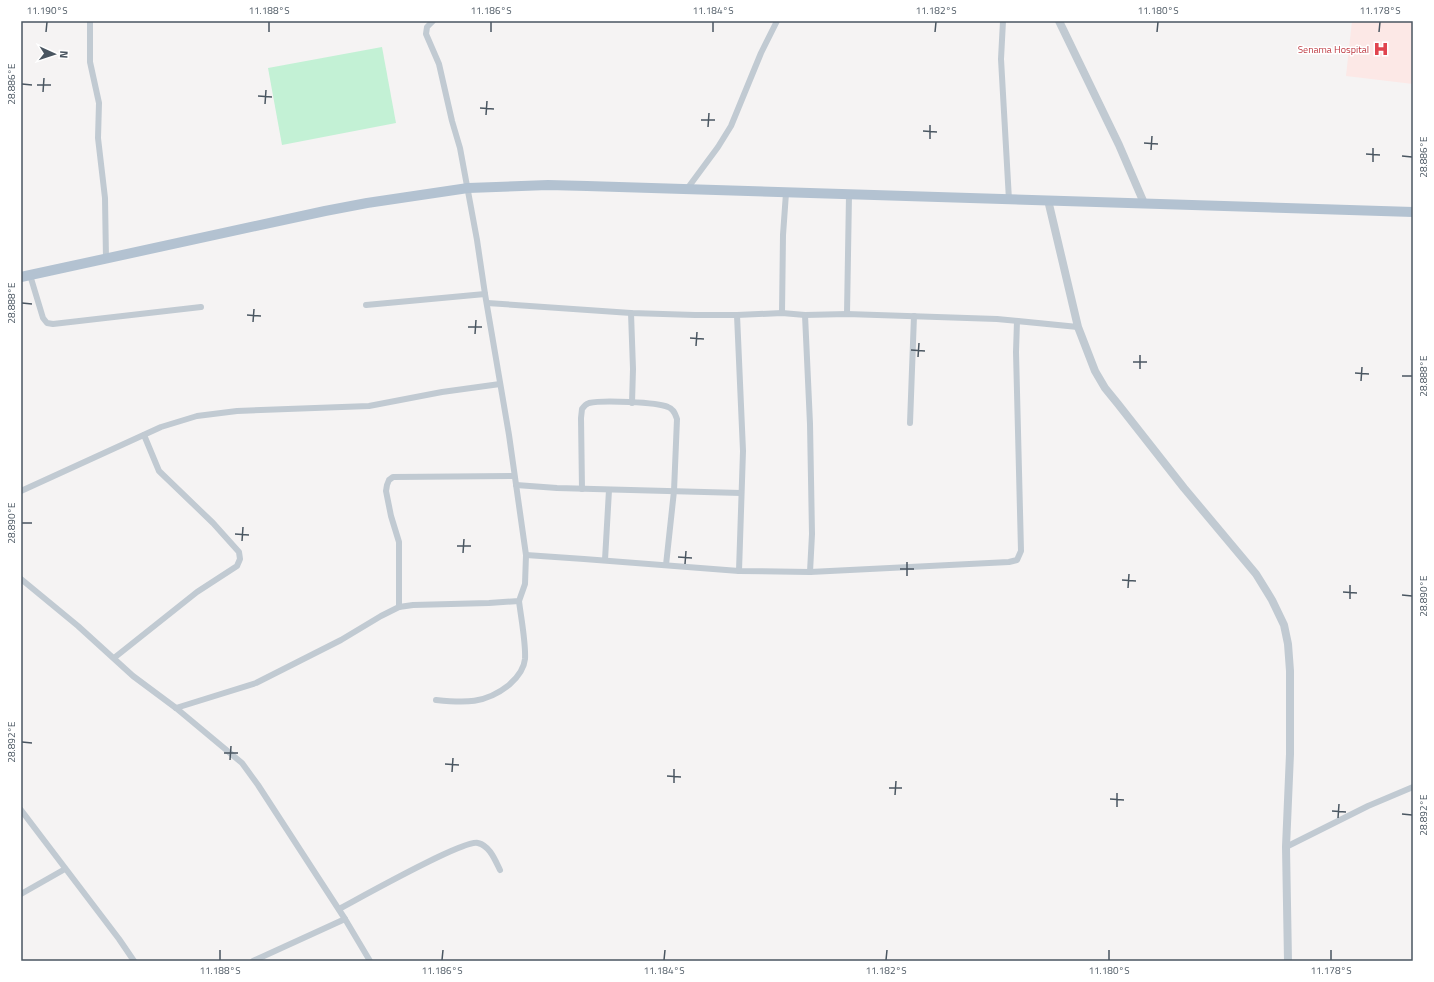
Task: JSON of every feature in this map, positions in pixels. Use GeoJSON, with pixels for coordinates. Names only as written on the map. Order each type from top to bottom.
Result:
{"type":"FeatureCollection","features":[{"type":"Feature","properties":{"kind":"main road"},"geometry":{"type":"LineString","coordinates":[[25,276],[367,203],[468,188],[548,186],[687,189],[1413,212]]}},
{"type":"Feature","properties":{"kind":"street"},"geometry":{"type":"LineString","coordinates":[[90,21],[90,62],[99,103],[98,138],[105,198],[106,258]]}},
{"type":"Feature","properties":{"kind":"street"},"geometry":{"type":"LineString","coordinates":[[433,21],[427,27],[426,34],[439,64],[452,121],[460,148],[468,188],[484,294],[487,303],[509,435],[526,555],[525,584],[519,601],[525,660],[522,671],[499,692],[484,699],[456,702],[436,700]]}},
{"type":"Feature","properties":{"kind":"street"},"geometry":{"type":"LineString","coordinates":[[687,189],[718,147],[731,126],[761,53],[777,21]]}},
{"type":"Feature","properties":{"kind":"street"},"geometry":{"type":"LineString","coordinates":[[1003,21],[1001,59],[1009,200]]}},
{"type":"Feature","properties":{"kind":"street"},"geometry":{"type":"LineString","coordinates":[[1059,21],[1119,145],[1144,203]]}},
{"type":"Feature","properties":{"kind":"street"},"geometry":{"type":"LineString","coordinates":[[782,313],[783,235],[786,193]]}},
{"type":"Feature","properties":{"kind":"street"},"geometry":{"type":"LineString","coordinates":[[847,314],[849,195]]}},
{"type":"Feature","properties":{"kind":"street"},"geometry":{"type":"LineString","coordinates":[[1048,200],[1078,327],[1095,371],[1105,388],[1184,488],[1256,574],[1272,600],[1284,625],[1288,644],[1290,671],[1290,754],[1286,847],[1288,961]]}},
{"type":"Feature","properties":{"kind":"street"},"geometry":{"type":"LineString","coordinates":[[25,276],[43,318],[47,323],[53,324],[201,307]]}},
{"type":"Feature","properties":{"kind":"street"},"geometry":{"type":"LineString","coordinates":[[366,305],[484,294]]}},
{"type":"Feature","properties":{"kind":"street"},"geometry":{"type":"LineString","coordinates":[[487,303],[631,313],[737,315],[782,313],[805,315],[847,314],[914,316],[1017,321],[1078,327]]}},
{"type":"Feature","properties":{"kind":"street"},"geometry":{"type":"LineString","coordinates":[[631,313],[633,369],[632,403]]}},
{"type":"Feature","properties":{"kind":"street"},"geometry":{"type":"LineString","coordinates":[[737,315],[742,418],[738,571]]}},
{"type":"Feature","properties":{"kind":"street"},"geometry":{"type":"LineString","coordinates":[[805,315],[810,424],[812,534],[810,572]]}},
{"type":"Feature","properties":{"kind":"street"},"geometry":{"type":"LineString","coordinates":[[910,422],[914,316]]}},
{"type":"Feature","properties":{"kind":"street"},"geometry":{"type":"LineString","coordinates":[[526,555],[738,571],[810,572],[1009,562],[1017,560],[1021,551],[1016,359],[1017,321]]}},
{"type":"Feature","properties":{"kind":"street"},"geometry":{"type":"LineString","coordinates":[[21,491],[161,427],[197,416],[237,411],[369,406],[442,392],[500,384]]}},
{"type":"Feature","properties":{"kind":"street"},"geometry":{"type":"LineString","coordinates":[[582,489],[580,449],[582,408],[588,404],[600,402],[632,403],[668,407],[674,411],[677,419],[674,491],[666,565]]}},
{"type":"Feature","properties":{"kind":"street"},"geometry":{"type":"LineString","coordinates":[[114,658],[197,592],[237,566],[240,559],[239,552],[213,523],[159,471],[144,435]]}},
{"type":"Feature","properties":{"kind":"street"},"geometry":{"type":"LineString","coordinates":[[399,607],[399,542],[391,516],[386,491],[389,480],[393,477],[514,476]]}},
{"type":"Feature","properties":{"kind":"street"},"geometry":{"type":"LineString","coordinates":[[516,485],[609,490],[741,493]]}},
{"type":"Feature","properties":{"kind":"street"},"geometry":{"type":"LineString","coordinates":[[605,560],[609,490]]}},
{"type":"Feature","properties":{"kind":"street"},"geometry":{"type":"LineString","coordinates":[[21,579],[78,626],[134,676],[176,708],[242,763],[258,785],[345,919],[370,961]]}},
{"type":"Feature","properties":{"kind":"street"},"geometry":{"type":"LineString","coordinates":[[176,708],[256,683],[341,640],[399,607],[414,605],[519,601]]}},
{"type":"Feature","properties":{"kind":"street"},"geometry":{"type":"LineString","coordinates":[[1286,847],[1368,806],[1413,787]]}},
{"type":"Feature","properties":{"kind":"street"},"geometry":{"type":"LineString","coordinates":[[21,810],[134,961]]}},
{"type":"Feature","properties":{"kind":"street"},"geometry":{"type":"LineString","coordinates":[[338,909],[466,844],[477,842],[487,847],[500,870]]}},
{"type":"Feature","properties":{"kind":"street"},"geometry":{"type":"LineString","coordinates":[[21,894],[65,869]]}},
{"type":"Feature","properties":{"kind":"street"},"geometry":{"type":"LineString","coordinates":[[252,961],[345,919]]}},
{"type":"Feature","properties":{"kind":"shaded area","name":"Senama Hospital"},"geometry":{"type":"Polygon","coordinates":[[[1352,21],[1413,21],[1413,84],[1346,76],[1352,21]]]}},
{"type":"Feature","properties":{"kind":"green space"},"geometry":{"type":"Polygon","coordinates":[[[382,47],[396,123],[282,145],[268,68],[382,47]]]}},
{"type":"Feature","properties":{"kind":"place","name":"Senama Hospital"},"geometry":{"type":"Point","coordinates":[1381,49]}}]}
